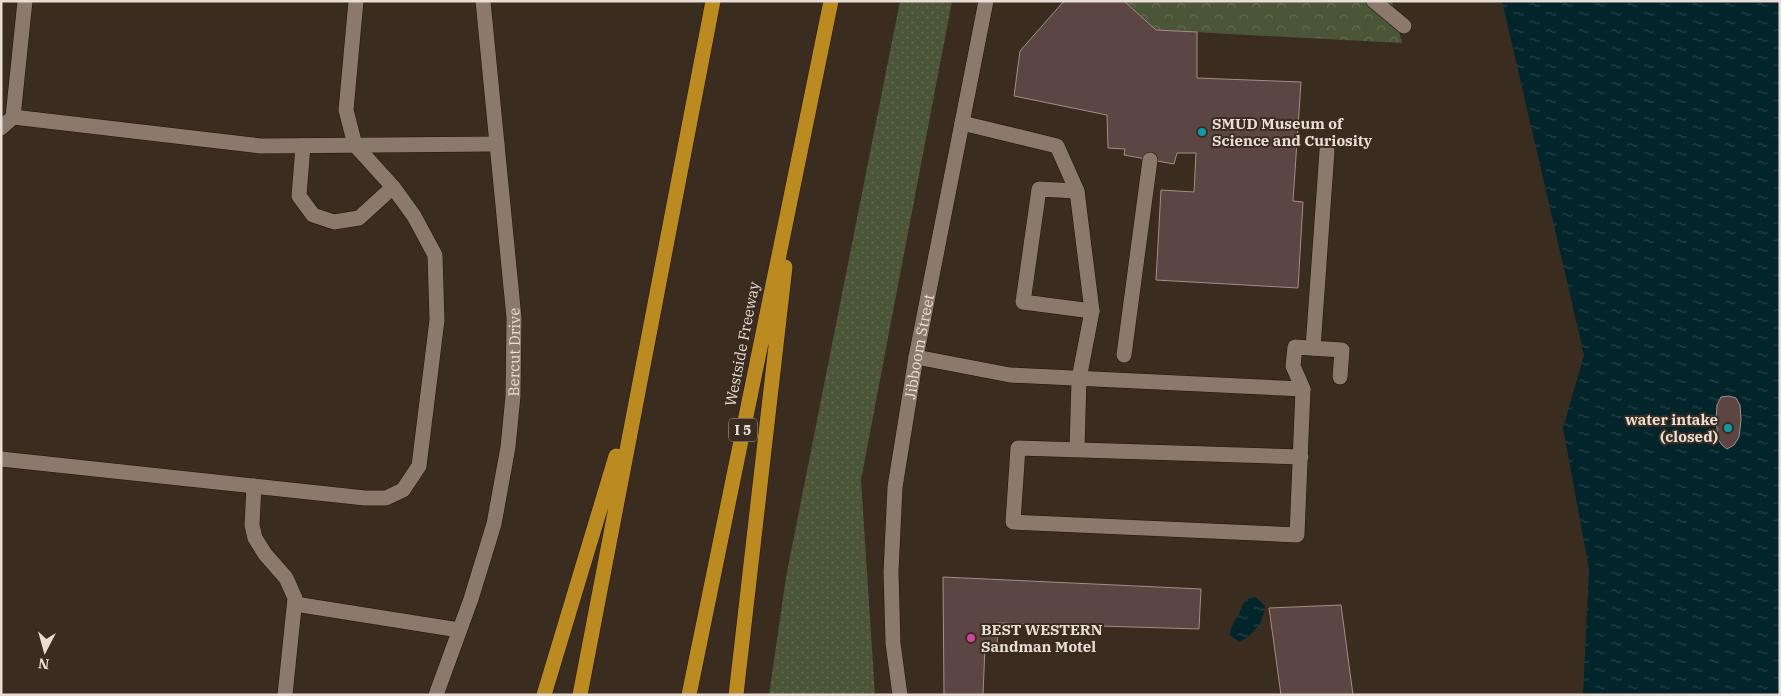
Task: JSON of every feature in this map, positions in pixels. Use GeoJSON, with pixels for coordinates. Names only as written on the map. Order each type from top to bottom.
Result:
{"type":"FeatureCollection","features":[{"type":"Feature","properties":{"kind":"highway"},"geometry":{"type":"LineString","coordinates":[[580,695],[713,1]]}},
{"type":"Feature","properties":{"kind":"highway","name":"Westside Freeway"},"geometry":{"type":"LineString","coordinates":[[689,695],[831,1]]}},
{"type":"Feature","properties":{"kind":"highway"},"geometry":{"type":"LineString","coordinates":[[736,695],[796,166]]}},
{"type":"Feature","properties":{"kind":"highway"},"geometry":{"type":"LineString","coordinates":[[544,695],[639,381]]}},
{"type":"Feature","properties":{"kind":"street"},"geometry":{"type":"LineString","coordinates":[[1,128],[13,118],[25,1]]}},
{"type":"Feature","properties":{"kind":"street"},"geometry":{"type":"LineString","coordinates":[[1,459],[365,498],[386,498],[403,490],[419,466],[437,320],[435,255],[414,216],[393,187],[355,146],[346,110],[356,1]]}},
{"type":"Feature","properties":{"kind":"street","name":"Bercut Drive"},"geometry":{"type":"LineString","coordinates":[[436,695],[471,599],[494,524],[508,447],[513,396],[514,318],[483,1]]}},
{"type":"Feature","properties":{"kind":"street","name":"Jibboom Street"},"geometry":{"type":"LineString","coordinates":[[900,695],[893,643],[890,572],[895,487],[916,357],[986,1]]}},
{"type":"Feature","properties":{"kind":"street"},"geometry":{"type":"LineString","coordinates":[[1374,1],[1404,26]]}},
{"type":"Feature","properties":{"kind":"street"},"geometry":{"type":"LineString","coordinates":[[13,118],[260,146],[497,144]]}},
{"type":"Feature","properties":{"kind":"street"},"geometry":{"type":"LineString","coordinates":[[962,123],[1057,146],[1077,192],[1092,311],[1079,380],[1077,449]]}},
{"type":"Feature","properties":{"kind":"street"},"geometry":{"type":"LineString","coordinates":[[303,146],[299,196],[313,215],[334,222],[359,218],[393,187]]}},
{"type":"Feature","properties":{"kind":"street"},"geometry":{"type":"LineString","coordinates":[[1313,348],[1327,151]]}},
{"type":"Feature","properties":{"kind":"street"},"geometry":{"type":"LineString","coordinates":[[1124,355],[1150,160]]}},
{"type":"Feature","properties":{"kind":"street"},"geometry":{"type":"LineString","coordinates":[[1077,192],[1039,189],[1023,302],[1092,311]]}},
{"type":"Feature","properties":{"kind":"street"},"geometry":{"type":"LineString","coordinates":[[1301,457],[1018,448],[1013,522],[1297,535],[1301,457],[1303,389],[1293,366],[1295,347],[1342,350],[1340,376]]}},
{"type":"Feature","properties":{"kind":"street"},"geometry":{"type":"LineString","coordinates":[[916,357],[1010,376],[1303,389]]}},
{"type":"Feature","properties":{"kind":"street"},"geometry":{"type":"LineString","coordinates":[[254,486],[252,525],[254,538],[286,578],[295,598],[285,695]]}},
{"type":"Feature","properties":{"kind":"street"},"geometry":{"type":"LineString","coordinates":[[294,604],[459,630]]}},
{"type":"Feature","properties":{"kind":"green space"},"geometry":{"type":"Polygon","coordinates":[[[900,1],[952,1],[861,480],[875,695],[769,695],[786,577],[900,1]]]}},
{"type":"Feature","properties":{"kind":"green space"},"geometry":{"type":"Polygon","coordinates":[[[1124,1],[1392,1],[1402,43],[1156,30],[1124,1]]]}},
{"type":"Feature","properties":{"kind":"water"},"geometry":{"type":"Polygon","coordinates":[[[1502,1],[1780,1],[1780,695],[1583,695],[1589,569],[1563,428],[1584,355],[1502,1]]]}},
{"type":"Feature","properties":{"kind":"water"},"geometry":{"type":"Polygon","coordinates":[[[1256,597],[1265,606],[1262,618],[1257,628],[1239,642],[1230,635],[1232,627],[1245,601],[1256,597]]]}},
{"type":"Feature","properties":{"kind":"building","name":"SMUD Museum of Science and Curiosity"},"geometry":{"type":"Polygon","coordinates":[[[1064,1],[1124,1],[1156,30],[1197,32],[1197,78],[1301,82],[1293,201],[1303,202],[1298,288],[1156,280],[1161,190],[1194,192],[1196,153],[1177,153],[1174,164],[1124,155],[1125,149],[1108,148],[1107,115],[1014,96],[1020,51],[1064,1]]]}},
{"type":"Feature","properties":{"kind":"building","name":"water intake (closed)"},"geometry":{"type":"Polygon","coordinates":[[[1729,396],[1736,398],[1740,405],[1741,420],[1739,437],[1734,445],[1727,449],[1718,439],[1716,419],[1717,405],[1721,397],[1729,396]]]}},
{"type":"Feature","properties":{"kind":"building","name":"BEST WESTERN Sandman Motel"},"geometry":{"type":"Polygon","coordinates":[[[943,577],[1201,589],[1199,629],[998,623],[997,647],[985,646],[983,695],[944,695],[943,577]]]}},
{"type":"Feature","properties":{"kind":"building"},"geometry":{"type":"Polygon","coordinates":[[[1341,605],[1353,695],[1281,695],[1269,608],[1341,605]]]}},
{"type":"Feature","properties":{"kind":"place","name":"SMUD Museum of Science and Curiosity"},"geometry":{"type":"Point","coordinates":[1202,132]}},
{"type":"Feature","properties":{"kind":"place","name":"water intake (closed)"},"geometry":{"type":"Point","coordinates":[1728,428]}},
{"type":"Feature","properties":{"kind":"place","name":"BEST WESTERN Sandman Motel"},"geometry":{"type":"Point","coordinates":[971,638]}}]}
